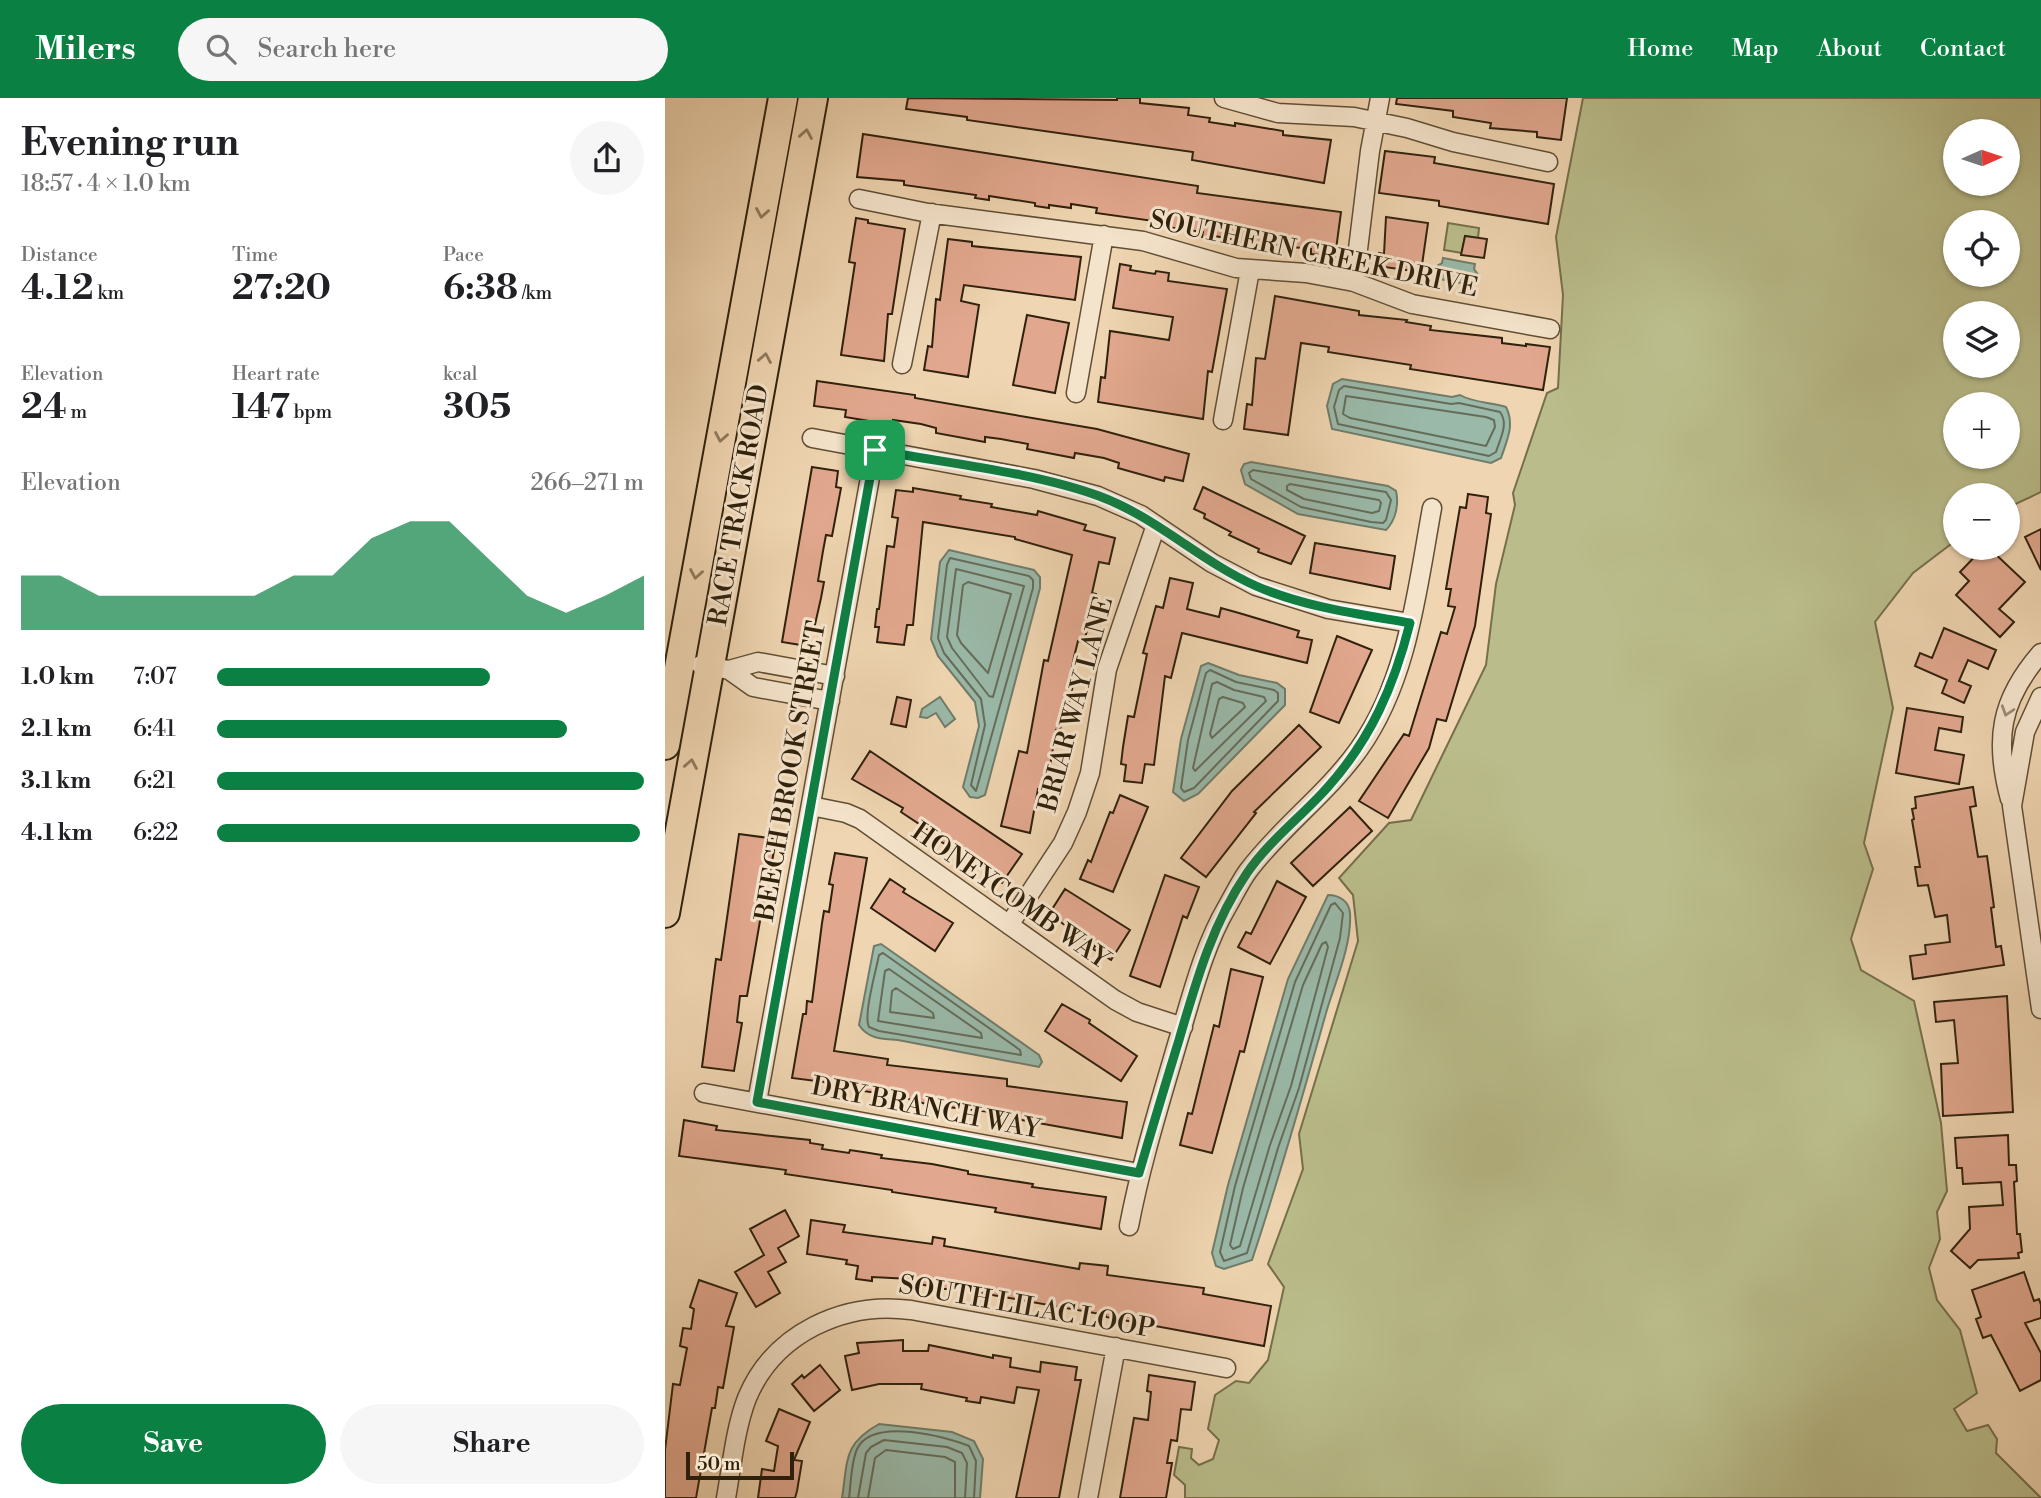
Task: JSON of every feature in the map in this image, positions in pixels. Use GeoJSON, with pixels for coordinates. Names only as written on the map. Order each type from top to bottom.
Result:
{"type":"FeatureCollection","features":[{"type":"Feature","properties":{"kind":"main road","name":"RACE TRACK ROAD"},"geometry":{"type":"LineString","coordinates":[[665,745],[783,98]]}},
{"type":"Feature","properties":{"kind":"main road","name":"RACE TRACK ROAD"},"geometry":{"type":"LineString","coordinates":[[665,913],[719,668],[813,98]]}},
{"type":"Feature","properties":{"kind":"street"},"geometry":{"type":"LineString","coordinates":[[1224,98],[1278,113],[1354,117],[1548,162]]}},
{"type":"Feature","properties":{"kind":"street"},"geometry":{"type":"LineString","coordinates":[[1354,282],[1380,98]]}},
{"type":"Feature","properties":{"kind":"street","name":"SOUTHERN CREEK DRIVE"},"geometry":{"type":"LineString","coordinates":[[859,198],[932,213],[1143,242],[1250,270],[1305,273],[1354,282],[1412,304],[1550,329]]}},
{"type":"Feature","properties":{"kind":"street"},"geometry":{"type":"LineString","coordinates":[[902,364],[932,213]]}},
{"type":"Feature","properties":{"kind":"street"},"geometry":{"type":"LineString","coordinates":[[1076,393],[1104,235]]}},
{"type":"Feature","properties":{"kind":"street"},"geometry":{"type":"LineString","coordinates":[[1223,420],[1250,270]]}},
{"type":"Feature","properties":{"kind":"street"},"geometry":{"type":"LineString","coordinates":[[813,438],[1034,479],[1098,495],[1156,525],[1212,563],[1256,586],[1328,609],[1410,623]]}},
{"type":"Feature","properties":{"kind":"street","name":"BEECH BROOK STREET"},"geometry":{"type":"LineString","coordinates":[[757,1102],[875,450]]}},
{"type":"Feature","properties":{"kind":"street"},"geometry":{"type":"LineString","coordinates":[[1129,1226],[1139,1173],[1206,951],[1224,911],[1248,872],[1278,836],[1327,789],[1359,748],[1383,707],[1399,667],[1410,623],[1432,508]]}},
{"type":"Feature","properties":{"kind":"street","name":"BRIAR WAY LANE"},"geometry":{"type":"LineString","coordinates":[[1009,925],[1063,843],[1077,812],[1090,773],[1107,669],[1117,633],[1156,525]]}},
{"type":"Feature","properties":{"kind":"street"},"geometry":{"type":"LineString","coordinates":[[2041,653],[2019,683],[2004,722],[2001,766],[2012,806],[2041,1009]]}},
{"type":"Feature","properties":{"kind":"street"},"geometry":{"type":"LineString","coordinates":[[680,662],[719,668],[758,662],[835,676]]}},
{"type":"Feature","properties":{"kind":"street"},"geometry":{"type":"LineString","coordinates":[[719,668],[753,687],[830,701]]}},
{"type":"Feature","properties":{"kind":"street"},"geometry":{"type":"LineString","coordinates":[[2012,806],[2025,732],[2041,697]]}},
{"type":"Feature","properties":{"kind":"street","name":"HONEYCOMB WAY"},"geometry":{"type":"LineString","coordinates":[[811,806],[846,813],[860,819],[1115,1000],[1137,1012],[1183,1027]]}},
{"type":"Feature","properties":{"kind":"street","name":"DRY BRANCH WAY"},"geometry":{"type":"LineString","coordinates":[[704,1093],[1139,1173]]}},
{"type":"Feature","properties":{"kind":"street","name":"SOUTH LILAC LOOP"},"geometry":{"type":"LineString","coordinates":[[726,1498],[740,1418],[760,1375],[790,1341],[830,1318],[853,1311],[897,1308],[1226,1368]]}},
{"type":"Feature","properties":{"kind":"street"},"geometry":{"type":"LineString","coordinates":[[1088,1498],[1116,1347]]}},
{"type":"Feature","properties":{"kind":"green space"},"geometry":{"type":"Polygon","coordinates":[[[1583,98],[2041,98],[2041,492],[2020,502],[2020,483],[1943,483],[1943,550],[1913,573],[1875,622],[1893,708],[1864,843],[1873,869],[1851,939],[1861,970],[1914,1001],[1941,1123],[1947,1191],[1937,1212],[1940,1239],[1929,1268],[1937,1300],[1960,1330],[1977,1393],[1954,1409],[1967,1431],[1988,1425],[1997,1439],[1996,1453],[2041,1498],[1185,1498],[1185,1485],[1174,1475],[1179,1447],[1192,1449],[1191,1458],[1199,1465],[1213,1459],[1219,1440],[1208,1429],[1215,1395],[1236,1381],[1249,1383],[1268,1360],[1284,1287],[1268,1264],[1303,1169],[1299,1134],[1358,941],[1353,895],[1339,878],[1389,823],[1411,820],[1486,665],[1496,584],[1515,505],[1513,493],[1547,393],[1558,388],[1563,295],[1556,237],[1583,98]]]}},
{"type":"Feature","properties":{"kind":"green space"},"geometry":{"type":"Polygon","coordinates":[[[1448,223],[1479,228],[1478,238],[1465,236],[1462,253],[1444,250],[1448,223]]]}},
{"type":"Feature","properties":{"kind":"water"},"geometry":{"type":"Polygon","coordinates":[[[1443,258],[1475,264],[1474,269],[1479,276],[1472,285],[1439,279],[1440,274],[1435,267],[1442,263],[1443,258]]]}},
{"type":"Feature","properties":{"kind":"water"},"geometry":{"type":"Polygon","coordinates":[[[1342,379],[1452,397],[1460,395],[1506,407],[1510,426],[1501,458],[1491,463],[1332,429],[1327,406],[1333,384],[1342,379]]]}},
{"type":"Feature","properties":{"kind":"water"},"geometry":{"type":"Polygon","coordinates":[[[1251,462],[1388,486],[1396,491],[1397,506],[1394,517],[1386,530],[1298,514],[1245,484],[1241,470],[1244,464],[1251,462]]]}},
{"type":"Feature","properties":{"kind":"water"},"geometry":{"type":"Polygon","coordinates":[[[949,550],[1034,570],[1040,577],[1040,588],[985,795],[978,798],[970,797],[963,787],[979,726],[975,702],[938,656],[931,639],[940,562],[949,550]]]}},
{"type":"Feature","properties":{"kind":"water"},"geometry":{"type":"Polygon","coordinates":[[[1208,663],[1239,675],[1277,683],[1285,689],[1285,705],[1198,794],[1184,801],[1173,792],[1181,739],[1201,666],[1208,663]]]}},
{"type":"Feature","properties":{"kind":"water"},"geometry":{"type":"Polygon","coordinates":[[[940,697],[955,719],[945,727],[936,713],[927,718],[920,717],[922,709],[940,697]]]}},
{"type":"Feature","properties":{"kind":"water"},"geometry":{"type":"Polygon","coordinates":[[[1328,895],[1343,900],[1350,913],[1342,963],[1252,1260],[1224,1269],[1216,1266],[1212,1253],[1228,1185],[1288,979],[1328,895]]]}},
{"type":"Feature","properties":{"kind":"water"},"geometry":{"type":"Polygon","coordinates":[[[881,944],[1039,1055],[1042,1062],[1039,1067],[881,1039],[863,1030],[859,1025],[874,946],[881,944]]]}},
{"type":"Feature","properties":{"kind":"water"},"geometry":{"type":"Polygon","coordinates":[[[879,1424],[952,1432],[974,1441],[983,1459],[980,1498],[842,1498],[847,1463],[853,1446],[867,1431],[879,1424]]]}},
{"type":"Feature","properties":{"kind":"building"},"geometry":{"type":"Polygon","coordinates":[[[908,98],[1140,98],[1140,103],[1189,108],[1188,115],[1210,118],[1209,122],[1235,126],[1235,123],[1283,131],[1283,135],[1331,140],[1324,183],[1192,160],[1193,152],[906,109],[908,98]]]}},
{"type":"Feature","properties":{"kind":"building"},"geometry":{"type":"Polygon","coordinates":[[[1397,98],[1567,98],[1561,140],[1537,137],[1537,132],[1490,128],[1491,123],[1453,117],[1453,111],[1396,104],[1397,98]]]}},
{"type":"Feature","properties":{"kind":"building"},"geometry":{"type":"Polygon","coordinates":[[[863,134],[1198,186],[1197,193],[1341,212],[1335,257],[1311,254],[1311,249],[1252,243],[1251,247],[1238,245],[1238,240],[1202,237],[1203,232],[1167,227],[1168,223],[1096,213],[1097,208],[1071,204],[1071,208],[1049,205],[1049,208],[1035,206],[1035,203],[989,196],[989,200],[975,198],[976,195],[904,185],[904,181],[857,177],[863,134]]]}},
{"type":"Feature","properties":{"kind":"building"},"geometry":{"type":"Polygon","coordinates":[[[1385,151],[1435,157],[1434,163],[1554,184],[1548,224],[1439,206],[1439,201],[1379,193],[1385,151]]]}},
{"type":"Feature","properties":{"kind":"building"},"geometry":{"type":"Polygon","coordinates":[[[1386,217],[1428,223],[1421,272],[1377,266],[1379,253],[1384,254],[1386,217]]]}},
{"type":"Feature","properties":{"kind":"building"},"geometry":{"type":"Polygon","coordinates":[[[856,218],[868,220],[868,223],[905,229],[892,314],[888,314],[884,361],[841,355],[855,263],[849,262],[856,218]]]}},
{"type":"Feature","properties":{"kind":"building"},"geometry":{"type":"Polygon","coordinates":[[[1465,236],[1487,239],[1484,258],[1461,255],[1465,236]]]}},
{"type":"Feature","properties":{"kind":"building"},"geometry":{"type":"Polygon","coordinates":[[[948,239],[972,242],[972,246],[1081,257],[1075,300],[964,285],[961,301],[979,305],[968,377],[924,370],[928,346],[932,347],[936,299],[940,300],[948,239]]]}},
{"type":"Feature","properties":{"kind":"building"},"geometry":{"type":"Polygon","coordinates":[[[1120,264],[1131,266],[1130,270],[1169,273],[1168,281],[1227,289],[1212,372],[1208,371],[1203,419],[1098,402],[1101,377],[1105,378],[1110,331],[1169,340],[1173,317],[1113,308],[1120,264]]]}},
{"type":"Feature","properties":{"kind":"building"},"geometry":{"type":"Polygon","coordinates":[[[1275,296],[1359,311],[1359,315],[1407,320],[1406,322],[1431,326],[1430,330],[1502,338],[1502,343],[1550,347],[1543,390],[1410,369],[1411,365],[1328,352],[1329,347],[1301,343],[1288,435],[1244,429],[1247,404],[1252,405],[1256,358],[1265,359],[1275,296]]]}},
{"type":"Feature","properties":{"kind":"building"},"geometry":{"type":"Polygon","coordinates":[[[1027,315],[1069,323],[1055,393],[1013,385],[1027,315]]]}},
{"type":"Feature","properties":{"kind":"building"},"geometry":{"type":"Polygon","coordinates":[[[817,381],[915,395],[915,398],[1097,429],[1189,454],[1183,481],[1165,477],[1164,481],[1118,468],[1119,463],[1104,458],[1075,453],[1074,458],[1027,449],[1028,444],[1001,439],[985,437],[985,442],[936,433],[936,428],[921,424],[893,420],[893,425],[845,417],[846,410],[814,406],[817,381]]]}},
{"type":"Feature","properties":{"kind":"building"},"geometry":{"type":"Polygon","coordinates":[[[812,467],[838,471],[836,487],[841,488],[832,536],[826,535],[818,581],[824,582],[814,629],[810,629],[807,646],[782,642],[812,467]]]}},
{"type":"Feature","properties":{"kind":"building"},"geometry":{"type":"Polygon","coordinates":[[[1203,487],[1305,536],[1291,564],[1258,552],[1259,549],[1229,535],[1231,532],[1204,518],[1205,514],[1194,509],[1203,487]]]}},
{"type":"Feature","properties":{"kind":"building"},"geometry":{"type":"Polygon","coordinates":[[[913,488],[961,496],[960,499],[992,504],[991,507],[1037,515],[1038,511],[1086,525],[1084,530],[1115,538],[1109,564],[1099,562],[1092,593],[1096,594],[1084,642],[1078,641],[1074,657],[1069,683],[1073,684],[1070,701],[1065,700],[1060,731],[1056,730],[1044,791],[1038,789],[1030,833],[1001,826],[1019,751],[1027,753],[1044,660],[1048,661],[1072,555],[1015,537],[923,522],[913,625],[907,625],[904,645],[877,642],[879,627],[875,627],[887,546],[894,547],[898,518],[892,517],[896,490],[913,492],[913,488]]]}},
{"type":"Feature","properties":{"kind":"building"},"geometry":{"type":"Polygon","coordinates":[[[1468,494],[1488,497],[1486,513],[1491,514],[1475,626],[1446,721],[1437,719],[1429,748],[1388,818],[1359,801],[1404,734],[1409,736],[1441,632],[1447,634],[1455,607],[1448,606],[1451,589],[1446,589],[1460,507],[1466,508],[1468,494]]]}},
{"type":"Feature","properties":{"kind":"building"},"geometry":{"type":"Polygon","coordinates":[[[2041,529],[2041,570],[2025,537],[2041,529]]]}},
{"type":"Feature","properties":{"kind":"building"},"geometry":{"type":"Polygon","coordinates":[[[1315,543],[1395,556],[1390,589],[1310,573],[1315,543]]]}},
{"type":"Feature","properties":{"kind":"building"},"geometry":{"type":"Polygon","coordinates":[[[1972,560],[2002,560],[2025,582],[1999,609],[2014,622],[2000,637],[1956,595],[1969,581],[1960,572],[1972,560]]]}},
{"type":"Feature","properties":{"kind":"building"},"geometry":{"type":"Polygon","coordinates":[[[1170,578],[1193,583],[1187,609],[1219,617],[1221,608],[1299,631],[1297,637],[1312,640],[1307,663],[1182,633],[1171,678],[1165,676],[1154,765],[1145,764],[1142,783],[1124,781],[1126,765],[1121,764],[1128,716],[1134,717],[1147,654],[1143,653],[1156,606],[1163,608],[1170,578]]]}},
{"type":"Feature","properties":{"kind":"building"},"geometry":{"type":"Polygon","coordinates":[[[1944,628],[1996,650],[1988,669],[1968,660],[1959,681],[1971,686],[1964,703],[1942,693],[1947,680],[1915,666],[1920,653],[1932,658],[1944,628]]]}},
{"type":"Feature","properties":{"kind":"building"},"geometry":{"type":"Polygon","coordinates":[[[1337,636],[1372,650],[1339,723],[1310,712],[1337,636]]]}},
{"type":"Feature","properties":{"kind":"building"},"geometry":{"type":"Polygon","coordinates":[[[897,697],[911,700],[906,727],[891,724],[897,697]]]}},
{"type":"Feature","properties":{"kind":"building"},"geometry":{"type":"Polygon","coordinates":[[[1907,708],[1963,717],[1961,732],[1939,728],[1935,750],[1964,755],[1959,784],[1896,773],[1907,708]]]}},
{"type":"Feature","properties":{"kind":"building"},"geometry":{"type":"Polygon","coordinates":[[[1299,725],[1321,747],[1254,812],[1256,813],[1206,877],[1181,858],[1232,791],[1299,725]]]}},
{"type":"Feature","properties":{"kind":"building"},"geometry":{"type":"Polygon","coordinates":[[[870,751],[1022,854],[1002,883],[985,872],[987,868],[938,840],[940,838],[901,812],[903,808],[852,779],[870,751]]]}},
{"type":"Feature","properties":{"kind":"building"},"geometry":{"type":"Polygon","coordinates":[[[1973,787],[1976,806],[1970,807],[1978,857],[1987,856],[1996,947],[2001,946],[2004,965],[1913,979],[1910,956],[1926,954],[1925,945],[1950,942],[1947,915],[1935,917],[1928,885],[1918,886],[1915,867],[1920,867],[1912,820],[1912,809],[1916,808],[1915,797],[1973,787]]]}},
{"type":"Feature","properties":{"kind":"building"},"geometry":{"type":"Polygon","coordinates":[[[1120,795],[1148,807],[1113,892],[1080,879],[1088,860],[1091,862],[1110,812],[1113,813],[1120,795]]]}},
{"type":"Feature","properties":{"kind":"building"},"geometry":{"type":"Polygon","coordinates":[[[1350,807],[1372,831],[1313,886],[1291,863],[1350,807]]]}},
{"type":"Feature","properties":{"kind":"building"},"geometry":{"type":"Polygon","coordinates":[[[739,834],[776,839],[770,873],[763,872],[759,897],[764,898],[747,996],[740,996],[737,1022],[742,1023],[734,1071],[702,1067],[716,959],[721,960],[739,834]]]}},
{"type":"Feature","properties":{"kind":"building"},"geometry":{"type":"Polygon","coordinates":[[[835,853],[867,858],[834,1051],[888,1059],[887,1065],[1007,1079],[1007,1086],[1127,1102],[1122,1138],[1016,1119],[1017,1115],[930,1105],[863,1091],[863,1087],[792,1078],[803,1014],[806,1014],[807,1001],[812,1002],[824,911],[829,912],[833,885],[829,884],[835,853]]]}},
{"type":"Feature","properties":{"kind":"building"},"geometry":{"type":"Polygon","coordinates":[[[1165,875],[1199,887],[1187,918],[1183,916],[1160,987],[1130,976],[1165,875]]]}},
{"type":"Feature","properties":{"kind":"building"},"geometry":{"type":"Polygon","coordinates":[[[890,879],[905,889],[903,892],[953,923],[935,951],[871,908],[890,879]]]}},
{"type":"Feature","properties":{"kind":"building"},"geometry":{"type":"Polygon","coordinates":[[[1277,881],[1306,897],[1270,964],[1238,947],[1246,932],[1251,934],[1277,881]]]}},
{"type":"Feature","properties":{"kind":"building"},"geometry":{"type":"Polygon","coordinates":[[[1065,889],[1130,930],[1111,960],[1049,914],[1065,889]]]}},
{"type":"Feature","properties":{"kind":"building"},"geometry":{"type":"Polygon","coordinates":[[[1231,969],[1263,977],[1244,1052],[1240,1051],[1212,1153],[1180,1145],[1188,1113],[1192,1114],[1214,1025],[1219,1027],[1231,969]]]}},
{"type":"Feature","properties":{"kind":"building"},"geometry":{"type":"Polygon","coordinates":[[[2007,996],[2013,1112],[1943,1116],[1941,1064],[1958,1063],[1954,1020],[1936,1022],[1934,1002],[2007,996]]]}},
{"type":"Feature","properties":{"kind":"building"},"geometry":{"type":"Polygon","coordinates":[[[1062,1004],[1090,1020],[1089,1023],[1137,1056],[1121,1081],[1045,1031],[1062,1004]]]}},
{"type":"Feature","properties":{"kind":"building"},"geometry":{"type":"Polygon","coordinates":[[[684,1120],[717,1126],[716,1130],[810,1140],[810,1143],[823,1145],[822,1149],[882,1155],[881,1158],[932,1164],[968,1171],[968,1174],[1033,1184],[1032,1187],[1106,1197],[1101,1229],[995,1212],[996,1208],[785,1174],[786,1170],[679,1156],[684,1120]]]}},
{"type":"Feature","properties":{"kind":"building"},"geometry":{"type":"Polygon","coordinates":[[[2008,1135],[2009,1165],[2016,1165],[2017,1181],[2014,1182],[2017,1234],[2020,1234],[2022,1252],[2018,1253],[2019,1258],[1978,1260],[1970,1268],[1951,1251],[1970,1229],[1969,1207],[2003,1205],[2001,1182],[1963,1184],[1962,1168],[1957,1168],[1955,1138],[2008,1135]]]}},
{"type":"Feature","properties":{"kind":"building"},"geometry":{"type":"Polygon","coordinates":[[[785,1210],[799,1236],[778,1248],[786,1262],[768,1272],[780,1293],[756,1307],[735,1272],[764,1255],[750,1229],[785,1210]]]}},
{"type":"Feature","properties":{"kind":"building"},"geometry":{"type":"Polygon","coordinates":[[[811,1220],[845,1225],[843,1232],[932,1244],[933,1237],[945,1239],[944,1246],[1079,1269],[1080,1263],[1108,1266],[1107,1275],[1204,1288],[1203,1294],[1271,1306],[1264,1346],[1106,1315],[958,1289],[943,1289],[910,1282],[911,1279],[856,1279],[858,1266],[846,1264],[847,1260],[807,1254],[811,1220]]]}},
{"type":"Feature","properties":{"kind":"building"},"geometry":{"type":"Polygon","coordinates":[[[2024,1272],[2034,1301],[2039,1299],[2041,1305],[2041,1318],[2025,1323],[2041,1353],[2041,1380],[2020,1391],[1991,1335],[1983,1338],[1976,1319],[1981,1317],[1972,1290],[2024,1272]]]}},
{"type":"Feature","properties":{"kind":"building"},"geometry":{"type":"Polygon","coordinates":[[[699,1280],[737,1293],[726,1326],[734,1327],[723,1388],[718,1387],[715,1408],[712,1408],[696,1498],[665,1498],[665,1450],[673,1384],[680,1385],[687,1348],[680,1346],[683,1328],[691,1329],[694,1309],[690,1307],[699,1280]]]}},
{"type":"Feature","properties":{"kind":"building"},"geometry":{"type":"Polygon","coordinates":[[[903,1340],[903,1351],[928,1351],[929,1345],[993,1358],[993,1355],[1011,1358],[1010,1367],[1040,1372],[1041,1362],[1077,1367],[1075,1380],[1081,1380],[1059,1498],[1016,1498],[1039,1390],[1017,1387],[1014,1403],[981,1397],[980,1403],[921,1389],[922,1384],[879,1384],[852,1390],[845,1356],[859,1353],[857,1343],[903,1340]]]}},
{"type":"Feature","properties":{"kind":"building"},"geometry":{"type":"Polygon","coordinates":[[[820,1365],[840,1390],[814,1411],[792,1384],[820,1365]]]}},
{"type":"Feature","properties":{"kind":"building"},"geometry":{"type":"Polygon","coordinates":[[[1149,1375],[1195,1382],[1191,1410],[1181,1409],[1177,1441],[1171,1440],[1167,1463],[1172,1463],[1166,1498],[1120,1498],[1134,1418],[1148,1420],[1151,1392],[1147,1391],[1149,1375]]]}},
{"type":"Feature","properties":{"kind":"building"},"geometry":{"type":"Polygon","coordinates":[[[779,1409],[810,1422],[794,1460],[802,1461],[797,1491],[795,1498],[758,1498],[762,1469],[774,1471],[778,1446],[766,1441],[779,1409]]]}},
{"type":"Feature","properties":{"kind":"route"},"geometry":{"type":"LineString","coordinates":[[875,450],[1034,479],[1098,495],[1141,515],[1212,563],[1256,586],[1328,609],[1410,623],[1399,667],[1383,707],[1359,748],[1327,789],[1278,836],[1248,872],[1224,911],[1206,951],[1139,1173],[757,1102],[875,450]]}}]}
